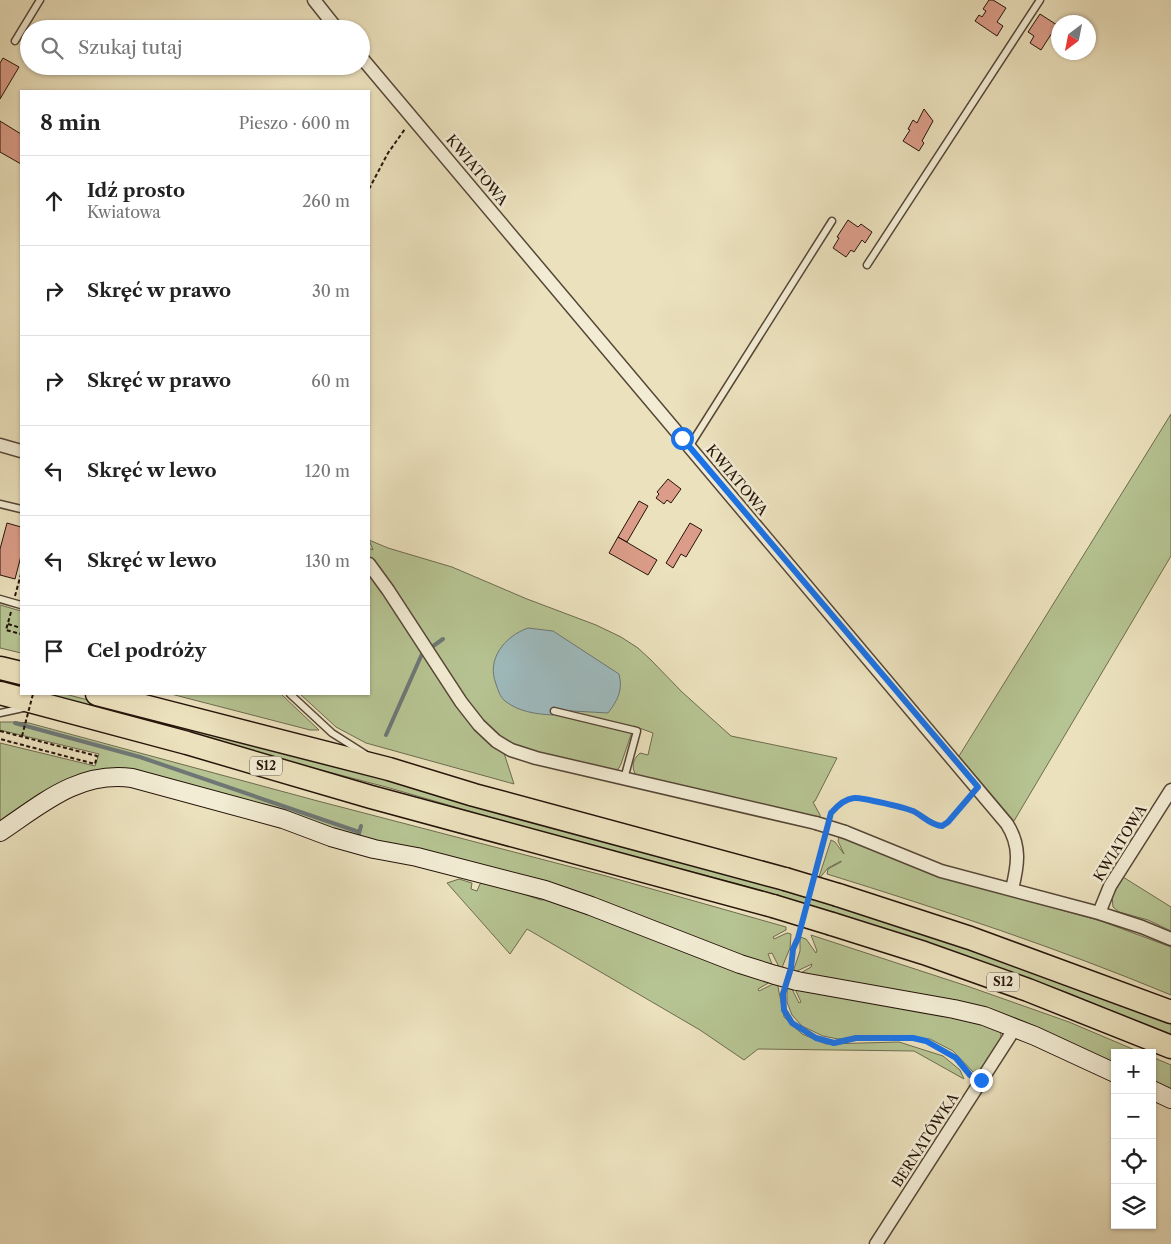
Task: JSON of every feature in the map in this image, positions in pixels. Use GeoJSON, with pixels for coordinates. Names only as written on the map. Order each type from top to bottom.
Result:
{"type":"FeatureCollection","features":[{"type":"Feature","properties":{"kind":"highway"},"geometry":{"type":"LineString","coordinates":[[0,668],[20,673]]}},
{"type":"Feature","properties":{"kind":"highway","name":"S12"},"geometry":{"type":"LineString","coordinates":[[0,693],[37,699],[380,799],[773,906],[924,953],[1028,990],[1171,1047]]}},
{"type":"Feature","properties":{"kind":"highway","name":"S12"},"geometry":{"type":"LineString","coordinates":[[101,695],[389,769],[474,795],[785,879],[970,938],[1171,1012]]}},
{"type":"Feature","properties":{"kind":"street"},"geometry":{"type":"LineString","coordinates":[[314,0],[330,20]]}},
{"type":"Feature","properties":{"kind":"street","name":"KWIATOWA"},"geometry":{"type":"LineString","coordinates":[[370,67],[978,787],[1007,824],[1016,840],[1018,849],[1018,866],[1012,889]]}},
{"type":"Feature","properties":{"kind":"street"},"geometry":{"type":"LineString","coordinates":[[0,445],[20,451]]}},
{"type":"Feature","properties":{"kind":"street"},"geometry":{"type":"LineString","coordinates":[[370,565],[461,702],[479,725],[496,741],[511,750],[536,758],[816,823],[845,832],[941,871],[1099,913],[1171,939]]}},
{"type":"Feature","properties":{"kind":"street"},"geometry":{"type":"LineString","coordinates":[[0,832],[54,795],[74,785],[112,776],[132,778],[282,819],[331,837],[374,849],[417,857],[545,890],[740,964],[787,978],[984,1016],[1111,1071]]}},
{"type":"Feature","properties":{"kind":"street","name":"KWIATOWA"},"geometry":{"type":"LineString","coordinates":[[1099,913],[1110,886],[1171,790]]}},
{"type":"Feature","properties":{"kind":"street","name":"BERNATÓWKA"},"geometry":{"type":"LineString","coordinates":[[876,1244],[1014,1028]]}},
{"type":"Feature","properties":{"kind":"street"},"geometry":{"type":"LineString","coordinates":[[1156,1092],[1171,1099]]}},
{"type":"Feature","properties":{"kind":"lane"},"geometry":{"type":"LineString","coordinates":[[28,20],[40,0]]}},
{"type":"Feature","properties":{"kind":"lane"},"geometry":{"type":"LineString","coordinates":[[867,265],[1040,0]]}},
{"type":"Feature","properties":{"kind":"lane"},"geometry":{"type":"LineString","coordinates":[[15,41],[20,33]]}},
{"type":"Feature","properties":{"kind":"lane"},"geometry":{"type":"LineString","coordinates":[[689,447],[832,221]]}},
{"type":"Feature","properties":{"kind":"lane"},"geometry":{"type":"LineString","coordinates":[[0,504],[20,509]]}},
{"type":"Feature","properties":{"kind":"lane"},"geometry":{"type":"LineString","coordinates":[[0,599],[20,604]]}},
{"type":"Feature","properties":{"kind":"lane"},"geometry":{"type":"LineString","coordinates":[[291,695],[332,733],[389,769]]}},
{"type":"Feature","properties":{"kind":"lane"},"geometry":{"type":"LineString","coordinates":[[0,712],[37,699]]}},
{"type":"Feature","properties":{"kind":"lane"},"geometry":{"type":"LineString","coordinates":[[554,711],[637,731],[624,779]]}},
{"type":"Feature","properties":{"kind":"path"},"geometry":{"type":"LineString","coordinates":[[370,187],[388,152],[413,117]]}},
{"type":"Feature","properties":{"kind":"path"},"geometry":{"type":"LineString","coordinates":[[20,628],[8,624],[6,630],[20,634]]}},
{"type":"Feature","properties":{"kind":"path"},"geometry":{"type":"LineString","coordinates":[[22,736],[37,699]]}},
{"type":"Feature","properties":{"kind":"path"},"geometry":{"type":"LineString","coordinates":[[0,731],[97,756],[95,764],[44,749],[0,739]]}},
{"type":"Feature","properties":{"kind":"path"},"geometry":{"type":"LineString","coordinates":[[829,822],[831,813],[838,805],[854,797],[904,808],[915,812],[936,826],[942,826],[948,822],[978,787]]}},
{"type":"Feature","properties":{"kind":"path"},"geometry":{"type":"LineString","coordinates":[[816,870],[826,832]]}},
{"type":"Feature","properties":{"kind":"path"},"geometry":{"type":"LineString","coordinates":[[800,928],[793,949],[783,994],[784,1010],[792,1023],[816,1038],[834,1043],[856,1038],[913,1038],[926,1041],[956,1058],[970,1075],[981,1080]]}},
{"type":"Feature","properties":{"kind":"green space"},"geometry":{"type":"Polygon","coordinates":[[[1171,414],[1171,556],[1014,821],[959,756],[1171,414]]]}},
{"type":"Feature","properties":{"kind":"green space"},"geometry":{"type":"Polygon","coordinates":[[[370,540],[388,548],[452,567],[527,599],[596,625],[621,637],[638,648],[682,692],[731,736],[837,758],[813,802],[820,815],[820,819],[718,796],[708,791],[637,777],[633,767],[634,761],[640,753],[648,755],[653,733],[634,726],[621,764],[615,771],[526,752],[503,741],[483,723],[382,572],[370,558],[370,548],[373,550],[370,540]]]}},
{"type":"Feature","properties":{"kind":"green space"},"geometry":{"type":"Polygon","coordinates":[[[370,573],[478,733],[504,753],[514,784],[366,743],[336,727],[301,695],[370,695],[370,573]]]}},
{"type":"Feature","properties":{"kind":"green space"},"geometry":{"type":"Polygon","coordinates":[[[0,605],[20,611],[20,653],[0,648],[0,605]]]}},
{"type":"Feature","properties":{"kind":"green space"},"geometry":{"type":"Polygon","coordinates":[[[35,695],[69,695],[386,777],[840,904],[1070,983],[1171,1024],[1171,1035],[1066,992],[837,913],[749,887],[559,837],[386,787],[35,695]]]}},
{"type":"Feature","properties":{"kind":"green space"},"geometry":{"type":"Polygon","coordinates":[[[175,695],[282,695],[319,730],[310,730],[175,695]]]}},
{"type":"Feature","properties":{"kind":"green space"},"geometry":{"type":"Polygon","coordinates":[[[0,722],[29,723],[606,876],[786,927],[786,930],[773,937],[774,939],[787,933],[791,934],[790,948],[783,965],[778,987],[784,1017],[802,1034],[826,1044],[899,1042],[943,1056],[960,1070],[964,1079],[914,1051],[758,1049],[744,1060],[700,1030],[527,929],[510,954],[447,883],[459,879],[472,883],[471,889],[477,891],[480,884],[485,881],[541,900],[555,898],[616,919],[698,957],[772,981],[758,989],[759,991],[773,984],[778,965],[772,953],[768,954],[774,969],[685,936],[607,904],[449,857],[383,847],[355,840],[291,817],[226,798],[136,775],[96,772],[59,787],[21,811],[0,828],[0,743],[95,766],[99,754],[0,730],[0,722]]]}},
{"type":"Feature","properties":{"kind":"green space"},"geometry":{"type":"Polygon","coordinates":[[[839,836],[873,848],[926,872],[1101,921],[1171,947],[1171,995],[1086,961],[1000,930],[827,874],[828,869],[841,861],[828,868],[818,880],[831,840],[835,842],[844,854],[838,841],[839,836]]]}},
{"type":"Feature","properties":{"kind":"green space"},"geometry":{"type":"Polygon","coordinates":[[[1123,877],[1171,907],[1171,931],[1148,920],[1119,912],[1113,907],[1112,896],[1123,877]]]}},
{"type":"Feature","properties":{"kind":"green space"},"geometry":{"type":"Polygon","coordinates":[[[811,935],[967,986],[1069,1022],[1133,1049],[1111,1049],[1111,1064],[1026,1026],[799,974],[811,967],[812,964],[797,971],[792,989],[799,1003],[801,1002],[795,989],[960,1016],[1000,1031],[1002,1040],[980,1074],[976,1075],[953,1051],[930,1039],[899,1036],[865,1036],[838,1039],[823,1036],[802,1026],[792,1015],[787,1002],[787,990],[800,951],[800,937],[806,939],[816,953],[811,935]]]}},
{"type":"Feature","properties":{"kind":"green space"},"geometry":{"type":"Polygon","coordinates":[[[1156,1059],[1171,1065],[1171,1092],[1156,1085],[1156,1059]]]}},
{"type":"Feature","properties":{"kind":"water"},"geometry":{"type":"Polygon","coordinates":[[[528,628],[553,631],[619,674],[619,695],[608,713],[555,710],[553,715],[540,714],[522,710],[510,705],[503,699],[498,691],[494,675],[496,657],[505,643],[528,628]]]}},
{"type":"Feature","properties":{"kind":"building"},"geometry":{"type":"Polygon","coordinates":[[[989,0],[993,0],[1006,8],[997,22],[1003,26],[997,36],[975,21],[979,15],[982,17],[986,11],[983,9],[989,0]]]}},
{"type":"Feature","properties":{"kind":"building"},"geometry":{"type":"Polygon","coordinates":[[[1040,14],[1051,21],[1051,34],[1041,50],[1030,43],[1034,36],[1028,32],[1040,14]]]}},
{"type":"Feature","properties":{"kind":"building"},"geometry":{"type":"Polygon","coordinates":[[[3,58],[19,67],[0,99],[0,63],[3,58]]]}},
{"type":"Feature","properties":{"kind":"building"},"geometry":{"type":"Polygon","coordinates":[[[924,109],[933,121],[922,141],[924,143],[919,151],[903,141],[910,130],[908,129],[913,120],[917,123],[924,109]]]}},
{"type":"Feature","properties":{"kind":"building"},"geometry":{"type":"Polygon","coordinates":[[[0,121],[20,133],[20,163],[0,152],[0,121]]]}},
{"type":"Feature","properties":{"kind":"building"},"geometry":{"type":"Polygon","coordinates":[[[848,220],[858,227],[861,224],[872,232],[865,243],[862,240],[854,252],[851,250],[846,257],[833,248],[839,238],[837,237],[848,220]]]}},
{"type":"Feature","properties":{"kind":"building"},"geometry":{"type":"Polygon","coordinates":[[[668,479],[681,489],[671,503],[667,500],[664,504],[656,498],[659,494],[657,492],[668,479]]]}},
{"type":"Feature","properties":{"kind":"building"},"geometry":{"type":"Polygon","coordinates":[[[639,501],[648,506],[627,542],[618,537],[639,501]]]}},
{"type":"Feature","properties":{"kind":"building"},"geometry":{"type":"Polygon","coordinates":[[[7,523],[20,527],[20,560],[15,579],[0,575],[0,549],[7,523]]]}},
{"type":"Feature","properties":{"kind":"building"},"geometry":{"type":"Polygon","coordinates":[[[690,523],[702,530],[686,557],[681,554],[673,568],[666,563],[690,523]]]}},
{"type":"Feature","properties":{"kind":"building"},"geometry":{"type":"Polygon","coordinates":[[[618,537],[657,560],[648,575],[609,553],[618,537]]]}},
{"type":"Feature","properties":{"kind":"waterway"},"geometry":{"type":"LineString","coordinates":[[386,735],[422,654],[443,639]]}},
{"type":"Feature","properties":{"kind":"waterway"},"geometry":{"type":"LineString","coordinates":[[15,723],[140,757],[359,832]]}},
{"type":"Feature","properties":{"kind":"waterway"},"geometry":{"type":"LineString","coordinates":[[358,837],[361,826]]}},
{"type":"Feature","properties":{"kind":"route"},"geometry":{"type":"LineString","coordinates":[[682,438],[978,787],[948,822],[942,826],[936,826],[915,812],[904,808],[864,798],[854,797],[845,800],[831,813],[798,938],[793,949],[791,968],[783,994],[784,1010],[792,1023],[816,1038],[834,1043],[856,1038],[913,1038],[926,1041],[956,1058],[970,1075],[981,1080]]}}]}
